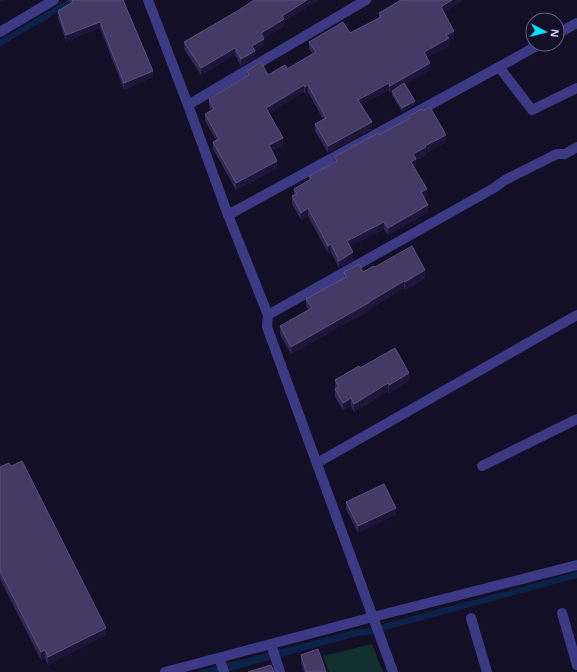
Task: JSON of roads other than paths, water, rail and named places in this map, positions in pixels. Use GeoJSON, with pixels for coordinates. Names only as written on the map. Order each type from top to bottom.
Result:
{"type":"FeatureCollection","features":[{"type":"Feature","properties":{"kind":"street"},"geometry":{"type":"LineString","coordinates":[[0,32],[54,0]]}},
{"type":"Feature","properties":{"kind":"street"},"geometry":{"type":"LineString","coordinates":[[148,0],[228,215],[268,315],[268,328],[393,672]]}},
{"type":"Feature","properties":{"kind":"street"},"geometry":{"type":"LineString","coordinates":[[188,105],[366,0]]}},
{"type":"Feature","properties":{"kind":"street"},"geometry":{"type":"LineString","coordinates":[[565,30],[577,23]]}},
{"type":"Feature","properties":{"kind":"street"},"geometry":{"type":"LineString","coordinates":[[228,215],[525,52]]}},
{"type":"Feature","properties":{"kind":"street"},"geometry":{"type":"LineString","coordinates":[[498,67],[532,110],[577,88]]}},
{"type":"Feature","properties":{"kind":"street"},"geometry":{"type":"LineString","coordinates":[[268,315],[506,180],[557,154],[565,154],[577,147]]}},
{"type":"Feature","properties":{"kind":"street"},"geometry":{"type":"LineString","coordinates":[[317,463],[577,315]]}},
{"type":"Feature","properties":{"kind":"street"},"geometry":{"type":"LineString","coordinates":[[482,466],[577,419]]}},
{"type":"Feature","properties":{"kind":"street"},"geometry":{"type":"LineString","coordinates":[[165,672],[221,664],[271,646],[374,620],[577,565]]}},
{"type":"Feature","properties":{"kind":"street"},"geometry":{"type":"LineString","coordinates":[[562,612],[577,665]]}},
{"type":"Feature","properties":{"kind":"street"},"geometry":{"type":"LineString","coordinates":[[471,618],[487,672]]}},
{"type":"Feature","properties":{"kind":"street"},"geometry":{"type":"LineString","coordinates":[[271,646],[280,672]]}},
{"type":"Feature","properties":{"kind":"water"},"geometry":{"type":"Polygon","coordinates":[[[359,629],[361,635],[226,672],[194,672],[359,629]]]}},
{"type":"Feature","properties":{"kind":"waterway"},"geometry":{"type":"LineString","coordinates":[[0,43],[73,0]]}},
{"type":"Feature","properties":{"kind":"waterway"},"geometry":{"type":"LineString","coordinates":[[352,633],[366,632],[577,575]]}}]}
